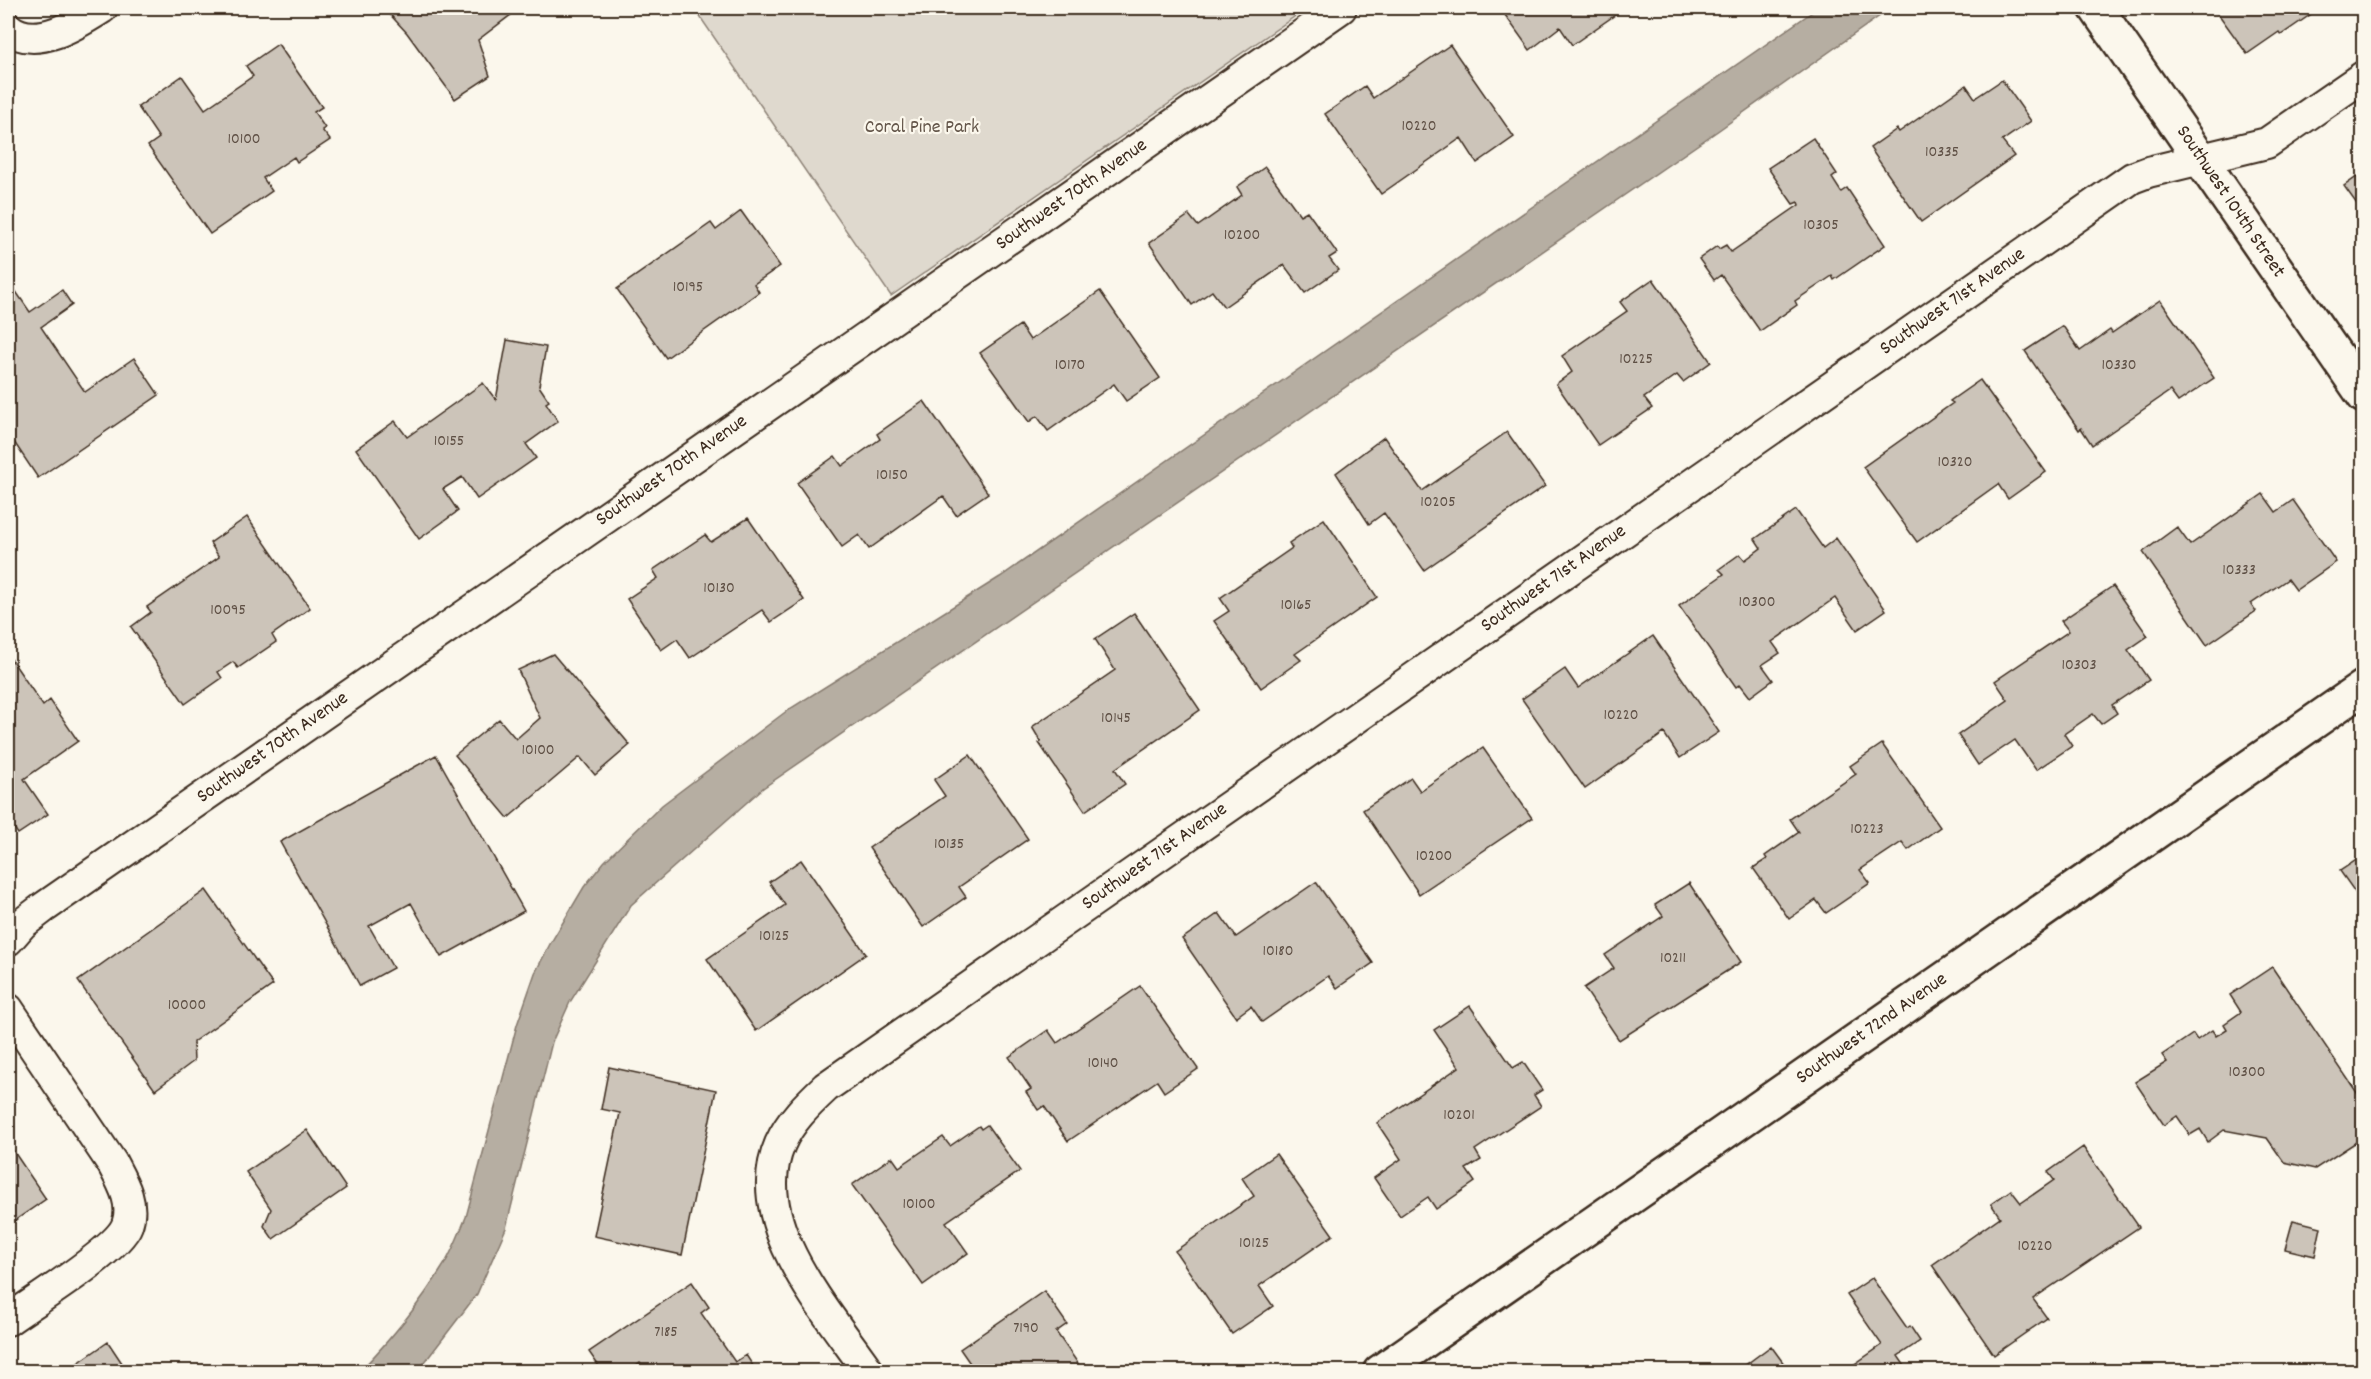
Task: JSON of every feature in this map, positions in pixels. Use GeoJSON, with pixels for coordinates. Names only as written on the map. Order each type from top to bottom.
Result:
{"type":"FeatureCollection","features":[{"type":"Feature","properties":{"kind":"street"},"geometry":{"type":"LineString","coordinates":[[17,32],[48,35],[102,8]]}},
{"type":"Feature","properties":{"kind":"street","name":"Southwest 70th Avenue"},"geometry":{"type":"LineString","coordinates":[[8,940],[22,924],[43,908],[1341,8]]}},
{"type":"Feature","properties":{"kind":"street","name":"Southwest 104th Street"},"geometry":{"type":"LineString","coordinates":[[2096,8],[2364,396]]}},
{"type":"Feature","properties":{"kind":"street","name":"Southwest 71st Avenue"},"geometry":{"type":"LineString","coordinates":[[869,1371],[798,1268],[782,1235],[772,1202],[773,1171],[780,1144],[799,1114],[826,1087],[2132,178],[2200,158],[2267,143],[2364,76]]}},
{"type":"Feature","properties":{"kind":"street","name":"Southwest 72nd Avenue"},"geometry":{"type":"LineString","coordinates":[[1380,1371],[2364,687]]}},
{"type":"Feature","properties":{"kind":"street"},"geometry":{"type":"LineString","coordinates":[[8,1009],[112,1164],[124,1186],[130,1209],[127,1226],[114,1244],[8,1320]]}},
{"type":"Feature","properties":{"kind":"green space","name":"Coral Pine Park"},"geometry":{"type":"Polygon","coordinates":[[[694,8],[1307,8],[891,296],[694,8]]]}},
{"type":"Feature","properties":{"kind":"shaded area"},"geometry":{"type":"Polygon","coordinates":[[[1818,8],[1891,8],[1719,130],[763,788],[631,905],[570,1002],[552,1042],[506,1228],[477,1294],[418,1371],[360,1371],[414,1309],[442,1268],[455,1243],[466,1217],[517,1025],[535,973],[550,944],[584,887],[604,862],[662,805],[788,710],[1000,577],[1818,8]]]}},
{"type":"Feature","properties":{"kind":"building"},"geometry":{"type":"Polygon","coordinates":[[[384,8],[520,8],[478,40],[490,76],[455,99],[407,33],[384,8]]]}},
{"type":"Feature","properties":{"kind":"building"},"geometry":{"type":"Polygon","coordinates":[[[1500,8],[1625,8],[1572,45],[1560,27],[1530,50],[1500,8]]]}},
{"type":"Feature","properties":{"kind":"building"},"geometry":{"type":"Polygon","coordinates":[[[2214,8],[2320,8],[2281,35],[2279,32],[2247,54],[2214,8]]]}},
{"type":"Feature","properties":{"kind":"building"},"geometry":{"type":"Polygon","coordinates":[[[278,44],[322,107],[314,112],[325,128],[322,130],[330,140],[297,162],[294,157],[263,178],[272,191],[210,234],[148,146],[159,138],[138,107],[182,76],[205,109],[253,76],[246,66],[278,44]]]}},
{"type":"Feature","properties":{"kind":"building"},"geometry":{"type":"Polygon","coordinates":[[[1450,45],[1514,137],[1477,163],[1461,138],[1381,194],[1325,114],[1365,86],[1373,98],[1450,45]]]}},
{"type":"Feature","properties":{"kind":"building"},"geometry":{"type":"Polygon","coordinates":[[[2002,80],[2031,121],[2002,141],[2014,156],[1921,222],[1870,148],[1897,129],[1899,132],[1966,85],[1975,98],[2002,80]]]}},
{"type":"Feature","properties":{"kind":"building"},"geometry":{"type":"Polygon","coordinates":[[[1813,138],[1837,174],[1832,178],[1841,192],[1847,188],[1885,245],[1834,280],[1832,276],[1795,301],[1797,305],[1760,331],[1721,275],[1714,280],[1699,259],[1717,246],[1719,249],[1726,245],[1731,252],[1799,205],[1798,202],[1793,204],[1768,168],[1813,138]]]}},
{"type":"Feature","properties":{"kind":"building"},"geometry":{"type":"Polygon","coordinates":[[[1265,167],[1300,215],[1307,211],[1337,253],[1329,258],[1338,270],[1305,293],[1284,265],[1224,307],[1212,291],[1192,305],[1149,243],[1189,215],[1198,226],[1242,195],[1237,187],[1265,167]]]}},
{"type":"Feature","properties":{"kind":"building"},"geometry":{"type":"Polygon","coordinates":[[[2364,172],[2364,214],[2344,186],[2364,172]]]}},
{"type":"Feature","properties":{"kind":"building"},"geometry":{"type":"Polygon","coordinates":[[[741,211],[780,266],[754,284],[759,292],[666,358],[617,289],[711,223],[716,230],[741,211]]]}},
{"type":"Feature","properties":{"kind":"building"},"geometry":{"type":"Polygon","coordinates":[[[1653,279],[1711,362],[1683,382],[1677,375],[1644,398],[1652,408],[1598,445],[1556,384],[1572,372],[1562,356],[1627,311],[1620,302],[1653,279]]]}},
{"type":"Feature","properties":{"kind":"building"},"geometry":{"type":"Polygon","coordinates":[[[8,280],[30,312],[62,290],[72,305],[41,327],[85,392],[134,358],[159,395],[38,478],[8,433],[8,280]]]}},
{"type":"Feature","properties":{"kind":"building"},"geometry":{"type":"Polygon","coordinates":[[[1100,291],[1160,378],[1126,401],[1114,384],[1048,431],[1037,416],[1029,422],[980,353],[1020,325],[1030,340],[1100,291]]]}},
{"type":"Feature","properties":{"kind":"building"},"geometry":{"type":"Polygon","coordinates":[[[2160,300],[2214,378],[2178,402],[2170,391],[2092,445],[2081,428],[2079,430],[2025,351],[2063,326],[2080,351],[2110,330],[2112,333],[2160,300]]]}},
{"type":"Feature","properties":{"kind":"building"},"geometry":{"type":"Polygon","coordinates":[[[507,340],[546,347],[539,386],[549,401],[546,403],[558,421],[526,444],[536,458],[477,499],[462,477],[443,489],[458,511],[419,539],[356,449],[395,421],[407,437],[483,383],[496,400],[507,340]]]}},
{"type":"Feature","properties":{"kind":"building"},"geometry":{"type":"Polygon","coordinates":[[[1980,380],[2046,472],[2008,499],[1998,484],[1917,542],[1863,467],[1953,403],[1950,401],[1980,380]]]}},
{"type":"Feature","properties":{"kind":"building"},"geometry":{"type":"Polygon","coordinates":[[[924,401],[988,493],[956,515],[943,496],[869,549],[859,535],[842,547],[797,483],[835,456],[842,466],[880,439],[877,434],[924,401]]]}},
{"type":"Feature","properties":{"kind":"building"},"geometry":{"type":"Polygon","coordinates":[[[1507,432],[1545,486],[1424,570],[1384,513],[1369,524],[1336,473],[1384,437],[1422,491],[1507,432]]]}},
{"type":"Feature","properties":{"kind":"building"},"geometry":{"type":"Polygon","coordinates":[[[2263,494],[2276,512],[2293,500],[2336,562],[2296,590],[2288,579],[2251,604],[2256,611],[2207,645],[2143,552],[2177,527],[2190,545],[2263,494]]]}},
{"type":"Feature","properties":{"kind":"building"},"geometry":{"type":"Polygon","coordinates":[[[1796,510],[1823,548],[1836,538],[1886,610],[1857,630],[1835,598],[1772,642],[1780,653],[1762,665],[1773,680],[1750,697],[1740,684],[1736,687],[1679,606],[1724,574],[1719,569],[1740,554],[1745,560],[1761,548],[1755,539],[1796,510]]]}},
{"type":"Feature","properties":{"kind":"building"},"geometry":{"type":"Polygon","coordinates":[[[247,517],[310,608],[272,635],[276,642],[238,668],[233,662],[218,672],[222,678],[185,704],[131,627],[151,612],[147,607],[219,557],[210,543],[247,517]]]}},
{"type":"Feature","properties":{"kind":"building"},"geometry":{"type":"Polygon","coordinates":[[[748,518],[804,600],[771,622],[762,610],[690,658],[677,639],[661,650],[627,599],[658,578],[653,570],[705,535],[711,542],[748,518]]]}},
{"type":"Feature","properties":{"kind":"building"},"geometry":{"type":"Polygon","coordinates":[[[1324,519],[1377,597],[1295,654],[1301,660],[1261,688],[1214,621],[1229,611],[1220,598],[1292,548],[1289,543],[1324,519]]]}},
{"type":"Feature","properties":{"kind":"building"},"geometry":{"type":"Polygon","coordinates":[[[2113,586],[2148,636],[2128,650],[2149,680],[2112,705],[2117,713],[2101,724],[2093,714],[2064,734],[2072,746],[2036,770],[2015,740],[1978,765],[1958,735],[2008,700],[1995,681],[2069,631],[2061,621],[2113,586]]]}},
{"type":"Feature","properties":{"kind":"building"},"geometry":{"type":"Polygon","coordinates":[[[1134,613],[1200,710],[1115,769],[1125,784],[1085,811],[1039,743],[1041,742],[1032,727],[1115,670],[1095,639],[1134,613]]]}},
{"type":"Feature","properties":{"kind":"building"},"geometry":{"type":"Polygon","coordinates":[[[1653,636],[1719,732],[1680,758],[1664,733],[1585,789],[1522,699],[1565,669],[1578,688],[1653,636]]]}},
{"type":"Feature","properties":{"kind":"building"},"geometry":{"type":"Polygon","coordinates":[[[553,654],[630,745],[595,775],[580,757],[508,818],[455,755],[499,719],[516,739],[540,718],[518,670],[553,654]]]}},
{"type":"Feature","properties":{"kind":"building"},"geometry":{"type":"Polygon","coordinates":[[[11,659],[43,706],[50,700],[78,741],[24,779],[48,814],[18,834],[8,819],[8,661],[11,659]]]}},
{"type":"Feature","properties":{"kind":"building"},"geometry":{"type":"Polygon","coordinates":[[[1882,744],[1940,827],[1908,850],[1902,842],[1860,870],[1870,883],[1826,913],[1816,900],[1789,919],[1753,868],[1767,859],[1765,856],[1799,832],[1790,819],[1856,774],[1850,766],[1882,744]]]}},
{"type":"Feature","properties":{"kind":"building"},"geometry":{"type":"Polygon","coordinates":[[[1483,748],[1532,818],[1419,894],[1363,810],[1411,778],[1420,791],[1483,748]]]}},
{"type":"Feature","properties":{"kind":"building"},"geometry":{"type":"Polygon","coordinates":[[[436,755],[524,911],[441,957],[411,903],[369,926],[393,968],[360,986],[280,842],[436,755]]]}},
{"type":"Feature","properties":{"kind":"building"},"geometry":{"type":"Polygon","coordinates":[[[970,755],[1028,839],[959,887],[966,897],[923,927],[869,848],[945,796],[934,780],[970,755]]]}},
{"type":"Feature","properties":{"kind":"building"},"geometry":{"type":"Polygon","coordinates":[[[2364,855],[2364,905],[2340,871],[2364,855]]]}},
{"type":"Feature","properties":{"kind":"building"},"geometry":{"type":"Polygon","coordinates":[[[801,860],[866,954],[756,1031],[707,959],[785,905],[769,882],[801,860]]]}},
{"type":"Feature","properties":{"kind":"building"},"geometry":{"type":"Polygon","coordinates":[[[1316,882],[1373,963],[1337,988],[1328,976],[1262,1022],[1251,1006],[1236,1017],[1182,939],[1219,913],[1236,937],[1316,882]]]}},
{"type":"Feature","properties":{"kind":"building"},"geometry":{"type":"Polygon","coordinates":[[[1689,883],[1741,962],[1619,1040],[1584,988],[1614,968],[1605,955],[1663,916],[1655,905],[1689,883]]]}},
{"type":"Feature","properties":{"kind":"building"},"geometry":{"type":"Polygon","coordinates":[[[206,890],[273,985],[193,1042],[194,1061],[155,1090],[78,981],[206,890]]]}},
{"type":"Feature","properties":{"kind":"building"},"geometry":{"type":"Polygon","coordinates":[[[2272,967],[2364,1103],[2364,1137],[2315,1169],[2284,1162],[2267,1138],[2224,1130],[2208,1142],[2200,1129],[2190,1135],[2177,1116],[2164,1125],[2135,1082],[2167,1062],[2162,1055],[2193,1034],[2197,1040],[2212,1030],[2216,1036],[2227,1029],[2224,1024],[2241,1012],[2230,995],[2272,967]]]}},
{"type":"Feature","properties":{"kind":"building"},"geometry":{"type":"Polygon","coordinates":[[[1140,986],[1198,1069],[1164,1092],[1157,1081],[1068,1141],[1044,1106],[1038,1110],[1026,1092],[1031,1089],[1009,1057],[1048,1030],[1057,1043],[1140,986]]]}},
{"type":"Feature","properties":{"kind":"building"},"geometry":{"type":"Polygon","coordinates":[[[1470,1006],[1513,1068],[1523,1062],[1542,1090],[1534,1095],[1541,1106],[1475,1150],[1481,1160],[1466,1169],[1475,1182],[1436,1209],[1428,1197],[1400,1216],[1374,1178],[1401,1159],[1377,1123],[1459,1067],[1434,1030],[1470,1006]]]}},
{"type":"Feature","properties":{"kind":"building"},"geometry":{"type":"Polygon","coordinates":[[[609,1067],[716,1090],[682,1255],[594,1236],[620,1113],[601,1109],[609,1067]]]}},
{"type":"Feature","properties":{"kind":"building"},"geometry":{"type":"Polygon","coordinates":[[[987,1125],[1020,1171],[946,1222],[968,1253],[923,1285],[852,1185],[892,1157],[899,1167],[943,1137],[950,1146],[979,1126],[981,1129],[987,1125]]]}},
{"type":"Feature","properties":{"kind":"building"},"geometry":{"type":"Polygon","coordinates":[[[307,1130],[346,1188],[273,1239],[264,1226],[271,1209],[246,1172],[307,1130]]]}},
{"type":"Feature","properties":{"kind":"building"},"geometry":{"type":"Polygon","coordinates":[[[8,1143],[46,1199],[8,1225],[8,1143]]]}},
{"type":"Feature","properties":{"kind":"building"},"geometry":{"type":"Polygon","coordinates":[[[2083,1147],[2139,1227],[2033,1299],[2047,1318],[1994,1355],[1932,1265],[2000,1217],[1991,1204],[2011,1190],[2021,1203],[2054,1180],[2048,1172],[2083,1147]]]}},
{"type":"Feature","properties":{"kind":"building"},"geometry":{"type":"Polygon","coordinates":[[[1276,1154],[1333,1235],[1259,1286],[1273,1306],[1232,1334],[1175,1251],[1254,1196],[1242,1178],[1276,1154]]]}},
{"type":"Feature","properties":{"kind":"building"},"geometry":{"type":"Polygon","coordinates":[[[2293,1220],[2321,1227],[2315,1256],[2285,1249],[2293,1220]]]}},
{"type":"Feature","properties":{"kind":"building"},"geometry":{"type":"Polygon","coordinates":[[[1872,1278],[1907,1328],[1910,1326],[1920,1341],[1898,1356],[1909,1372],[1851,1372],[1849,1368],[1882,1345],[1847,1295],[1872,1278]]]}},
{"type":"Feature","properties":{"kind":"building"},"geometry":{"type":"Polygon","coordinates":[[[692,1282],[709,1307],[701,1313],[735,1362],[746,1355],[757,1372],[646,1372],[640,1363],[628,1372],[603,1372],[589,1352],[692,1282]]]}},
{"type":"Feature","properties":{"kind":"building"},"geometry":{"type":"Polygon","coordinates":[[[1044,1291],[1067,1324],[1056,1332],[1084,1372],[976,1372],[960,1349],[1044,1291]]]}},
{"type":"Feature","properties":{"kind":"building"},"geometry":{"type":"Polygon","coordinates":[[[108,1342],[128,1372],[65,1372],[108,1342]]]}},
{"type":"Feature","properties":{"kind":"building"},"geometry":{"type":"Polygon","coordinates":[[[1771,1346],[1787,1368],[1783,1372],[1736,1372],[1771,1346]]]}}]}
